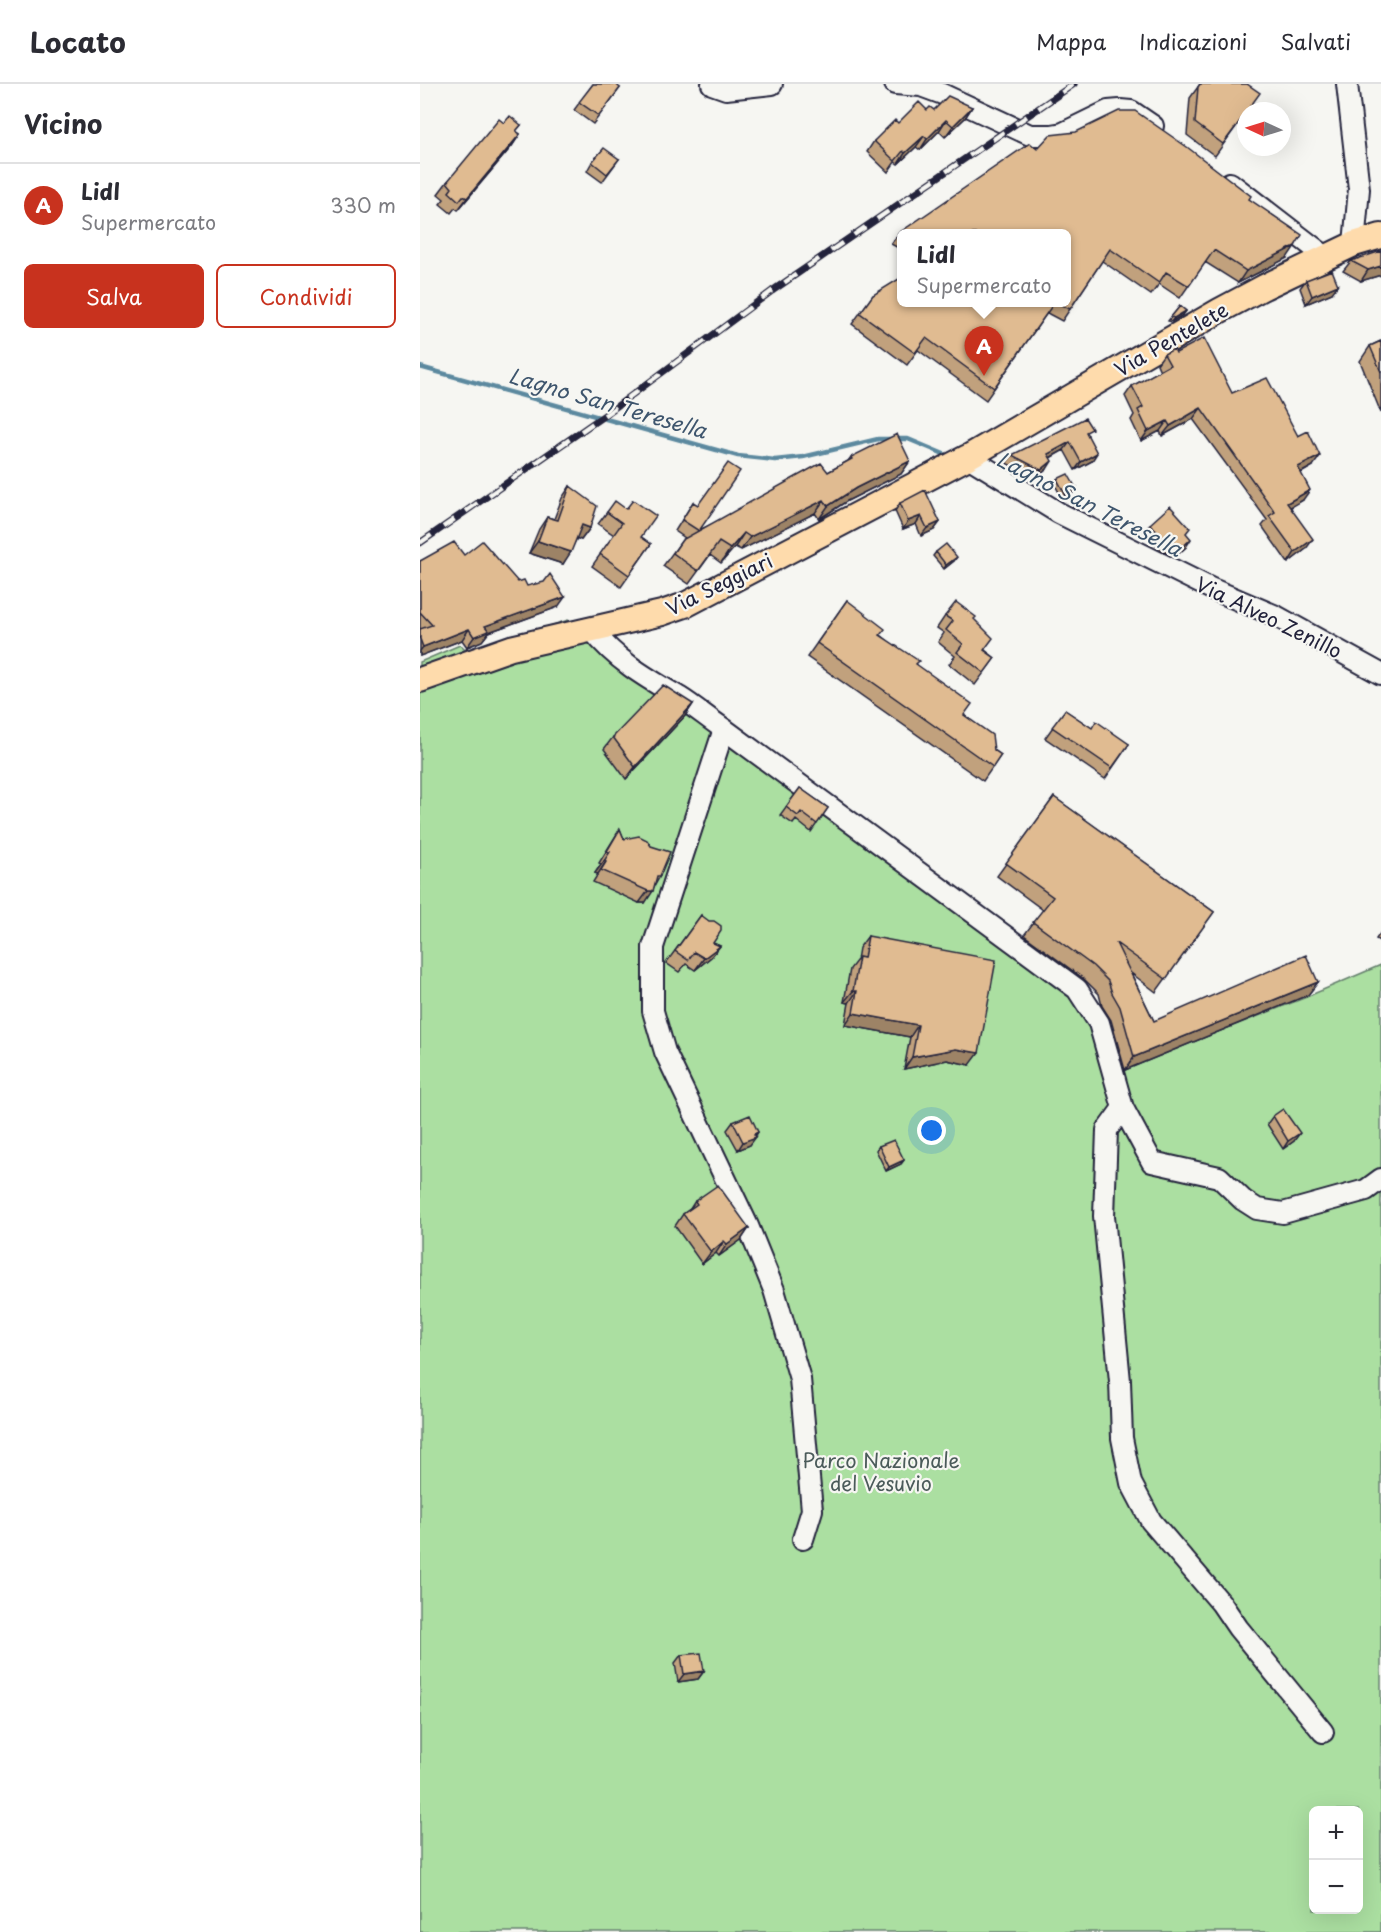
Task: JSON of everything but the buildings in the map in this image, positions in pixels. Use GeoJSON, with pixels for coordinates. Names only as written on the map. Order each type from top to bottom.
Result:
{"type":"FeatureCollection","features":[{"type":"Feature","properties":{"kind":"main road","name":"Via Pentelete"},"geometry":{"type":"LineString","coordinates":[[968,457],[1219,311],[1354,244],[1381,236]]}},
{"type":"Feature","properties":{"kind":"main road","name":"Via Seggiari"},"geometry":{"type":"LineString","coordinates":[[420,680],[511,648],[685,606],[968,457]]}},
{"type":"Feature","properties":{"kind":"street"},"geometry":{"type":"LineString","coordinates":[[712,84],[726,89],[772,84]]}},
{"type":"Feature","properties":{"kind":"street"},"geometry":{"type":"LineString","coordinates":[[895,84],[921,86],[940,93],[1030,135],[1063,133],[1108,111],[1120,110],[1131,111],[1168,136]]}},
{"type":"Feature","properties":{"kind":"street"},"geometry":{"type":"LineString","coordinates":[[1347,84],[1359,189],[1354,244]]}},
{"type":"Feature","properties":{"kind":"street"},"geometry":{"type":"LineString","coordinates":[[1214,171],[1326,257]]}},
{"type":"Feature","properties":{"kind":"street","name":"Via Alveo Zenillo"},"geometry":{"type":"LineString","coordinates":[[968,457],[1059,513],[1210,588],[1276,616],[1381,674]]}},
{"type":"Feature","properties":{"kind":"street"},"geometry":{"type":"LineString","coordinates":[[592,630],[606,647],[641,676],[681,699],[724,729],[1077,989],[1099,1023],[1123,1108],[1152,1162],[1219,1177],[1243,1200],[1257,1209],[1283,1213],[1366,1190],[1381,1179]]}},
{"type":"Feature","properties":{"kind":"street"},"geometry":{"type":"LineString","coordinates":[[724,729],[653,947],[653,1011],[665,1052],[748,1226],[774,1290],[797,1368],[800,1379],[812,1510],[803,1539]]}},
{"type":"Feature","properties":{"kind":"street"},"geometry":{"type":"LineString","coordinates":[[1123,1108],[1107,1130],[1104,1216],[1120,1381],[1122,1438],[1131,1484],[1151,1521],[1221,1603],[1238,1628],[1323,1732]]}},
{"type":"Feature","properties":{"kind":"green space","name":"Parco Nazionale del Vesuvio"},"geometry":{"type":"Polygon","coordinates":[[[568,620],[620,665],[1070,983],[1114,1073],[1381,965],[1381,1932],[420,1932],[420,662],[460,645],[467,652],[568,620]]]}},
{"type":"Feature","properties":{"kind":"waterway","name":"Lagno San Teresella"},"geometry":{"type":"LineString","coordinates":[[420,367],[738,456],[775,460],[803,457],[878,439],[908,439],[951,457]]}},
{"type":"Feature","properties":{"kind":"railway"},"geometry":{"type":"LineString","coordinates":[[420,543],[609,412],[772,291],[1074,84]]}},
{"type":"Feature","properties":{"kind":"place","name":"Lidl"},"geometry":{"type":"Point","coordinates":[984,376]}}]}
